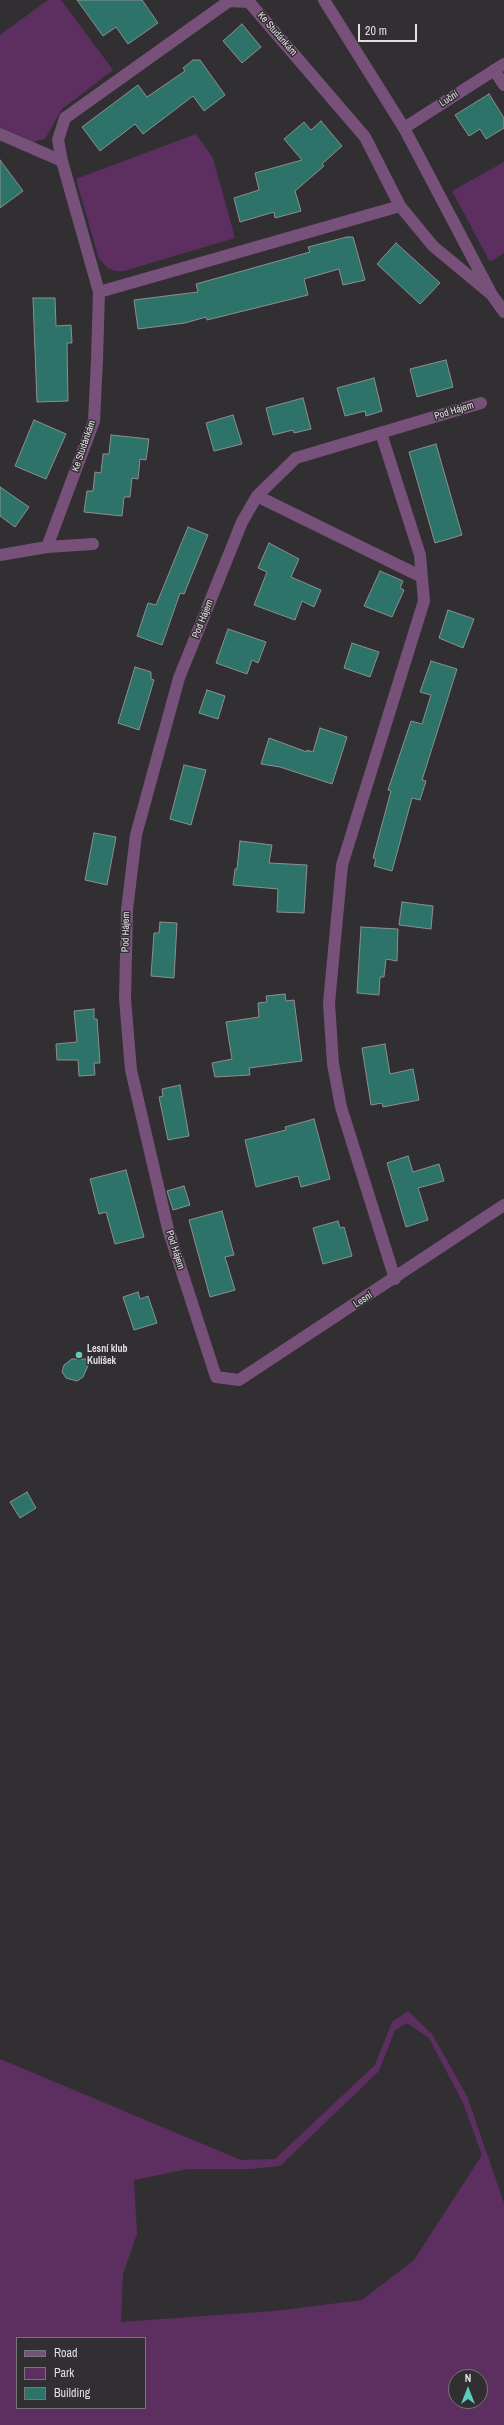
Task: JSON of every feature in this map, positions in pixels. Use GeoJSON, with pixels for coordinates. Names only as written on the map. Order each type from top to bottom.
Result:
{"type":"FeatureCollection","features":[{"type":"Feature","properties":{"kind":"street","name":"Ke Studánkám"},"geometry":{"type":"LineString","coordinates":[[47,547],[94,422],[99,292],[62,161],[58,140],[65,118],[230,0],[249,2],[365,137],[400,206],[433,246],[492,295]]}},
{"type":"Feature","properties":{"kind":"street","name":"Ke Studánkám"},"geometry":{"type":"LineString","coordinates":[[324,0],[404,128],[492,295],[504,312]]}},
{"type":"Feature","properties":{"kind":"street","name":"Luční"},"geometry":{"type":"LineString","coordinates":[[404,128],[499,67],[504,85]]}},
{"type":"Feature","properties":{"kind":"street"},"geometry":{"type":"LineString","coordinates":[[0,134],[62,161]]}},
{"type":"Feature","properties":{"kind":"street"},"geometry":{"type":"LineString","coordinates":[[99,292],[400,206]]}},
{"type":"Feature","properties":{"kind":"street","name":"Pod Hájem"},"geometry":{"type":"LineString","coordinates":[[216,1378],[168,1229],[130,1070],[126,999],[126,910],[136,835],[180,678],[242,522],[257,496],[296,458],[326,447],[381,433],[480,403]]}},
{"type":"Feature","properties":{"kind":"street"},"geometry":{"type":"LineString","coordinates":[[381,433],[420,555],[424,601],[342,865],[329,1003],[333,1064],[341,1107],[395,1278]]}},
{"type":"Feature","properties":{"kind":"street"},"geometry":{"type":"LineString","coordinates":[[257,496],[422,577]]}},
{"type":"Feature","properties":{"kind":"street"},"geometry":{"type":"LineString","coordinates":[[0,554],[47,547],[93,544]]}},
{"type":"Feature","properties":{"kind":"street","name":"Lesní"},"geometry":{"type":"LineString","coordinates":[[216,1378],[239,1380],[504,1205]]}},
{"type":"Feature","properties":{"kind":"green space"},"geometry":{"type":"Polygon","coordinates":[[[48,0],[61,0],[113,70],[62,109],[45,139],[33,142],[0,127],[0,35],[48,0]]]}},
{"type":"Feature","properties":{"kind":"green space"},"geometry":{"type":"Polygon","coordinates":[[[196,134],[213,158],[235,238],[124,271],[116,271],[108,268],[99,259],[76,179],[196,134]]]}},
{"type":"Feature","properties":{"kind":"green space"},"geometry":{"type":"Polygon","coordinates":[[[504,162],[504,253],[490,262],[452,191],[504,162]]]}},
{"type":"Feature","properties":{"kind":"green space"},"geometry":{"type":"Polygon","coordinates":[[[408,2011],[432,2034],[467,2096],[504,2203],[504,2425],[0,2425],[0,2059],[241,2160],[275,2159],[375,2065],[392,2022],[408,2011]],[[407,2023],[395,2030],[379,2071],[280,2166],[251,2169],[188,2169],[134,2180],[137,2234],[123,2274],[121,2322],[275,2311],[362,2300],[414,2260],[482,2155],[463,2103],[429,2038],[407,2023]]]}},
{"type":"Feature","properties":{"kind":"building"},"geometry":{"type":"Polygon","coordinates":[[[77,0],[142,0],[158,23],[128,44],[116,27],[103,36],[77,0]]]}},
{"type":"Feature","properties":{"kind":"building"},"geometry":{"type":"Polygon","coordinates":[[[242,24],[261,47],[242,63],[223,41],[242,24]]]}},
{"type":"Feature","properties":{"kind":"building"},"geometry":{"type":"Polygon","coordinates":[[[193,60],[200,60],[225,95],[204,111],[193,96],[143,134],[135,124],[100,151],[82,127],[138,85],[147,97],[185,71],[183,68],[193,60]]]}},
{"type":"Feature","properties":{"kind":"building"},"geometry":{"type":"Polygon","coordinates":[[[489,94],[504,118],[504,128],[486,139],[480,129],[469,136],[455,115],[489,94]]]}},
{"type":"Feature","properties":{"kind":"building"},"geometry":{"type":"Polygon","coordinates":[[[321,121],[342,146],[322,164],[324,166],[295,191],[301,211],[275,218],[274,212],[240,222],[234,198],[259,190],[255,173],[302,160],[284,139],[304,122],[311,130],[321,121]]]}},
{"type":"Feature","properties":{"kind":"building"},"geometry":{"type":"Polygon","coordinates":[[[0,160],[23,191],[0,208],[0,160]]]}},
{"type":"Feature","properties":{"kind":"building"},"geometry":{"type":"Polygon","coordinates":[[[347,237],[353,237],[365,280],[343,285],[339,269],[304,279],[308,295],[207,320],[206,317],[185,323],[138,329],[134,300],[198,292],[196,284],[310,252],[308,247],[347,237]]]}},
{"type":"Feature","properties":{"kind":"building"},"geometry":{"type":"Polygon","coordinates":[[[396,243],[440,283],[420,304],[377,264],[396,243]]]}},
{"type":"Feature","properties":{"kind":"building"},"geometry":{"type":"Polygon","coordinates":[[[33,298],[55,298],[56,326],[71,325],[72,343],[67,343],[68,401],[37,402],[33,298]]]}},
{"type":"Feature","properties":{"kind":"building"},"geometry":{"type":"Polygon","coordinates":[[[446,360],[453,387],[417,397],[410,369],[446,360]]]}},
{"type":"Feature","properties":{"kind":"building"},"geometry":{"type":"Polygon","coordinates":[[[374,378],[382,411],[366,416],[365,411],[345,416],[337,388],[374,378]]]}},
{"type":"Feature","properties":{"kind":"building"},"geometry":{"type":"Polygon","coordinates":[[[303,398],[311,429],[294,433],[293,430],[273,435],[266,408],[303,398]]]}},
{"type":"Feature","properties":{"kind":"building"},"geometry":{"type":"Polygon","coordinates":[[[233,415],[242,444],[214,451],[206,423],[233,415]]]}},
{"type":"Feature","properties":{"kind":"building"},"geometry":{"type":"Polygon","coordinates":[[[34,420],[66,434],[46,479],[15,466],[34,420]]]}},
{"type":"Feature","properties":{"kind":"building"},"geometry":{"type":"Polygon","coordinates":[[[111,435],[149,439],[146,460],[140,459],[138,479],[132,478],[130,497],[124,497],[122,516],[84,512],[87,491],[93,491],[95,472],[101,473],[103,454],[109,454],[111,435]]]}},
{"type":"Feature","properties":{"kind":"building"},"geometry":{"type":"Polygon","coordinates":[[[436,444],[462,535],[435,543],[409,452],[436,444]]]}},
{"type":"Feature","properties":{"kind":"building"},"geometry":{"type":"Polygon","coordinates":[[[0,487],[29,507],[15,527],[0,516],[0,487]]]}},
{"type":"Feature","properties":{"kind":"building"},"geometry":{"type":"Polygon","coordinates":[[[188,527],[208,535],[184,594],[180,593],[162,645],[137,636],[148,603],[156,605],[188,527]]]}},
{"type":"Feature","properties":{"kind":"building"},"geometry":{"type":"Polygon","coordinates":[[[269,543],[299,559],[291,577],[321,590],[314,607],[302,601],[295,620],[254,605],[267,572],[258,568],[269,543]]]}},
{"type":"Feature","properties":{"kind":"building"},"geometry":{"type":"Polygon","coordinates":[[[380,571],[403,581],[400,588],[404,590],[392,617],[364,606],[380,571]]]}},
{"type":"Feature","properties":{"kind":"building"},"geometry":{"type":"Polygon","coordinates":[[[448,610],[474,619],[463,648],[439,638],[448,610]]]}},
{"type":"Feature","properties":{"kind":"building"},"geometry":{"type":"Polygon","coordinates":[[[228,629],[266,642],[258,663],[252,660],[247,674],[216,663],[228,629]]]}},
{"type":"Feature","properties":{"kind":"building"},"geometry":{"type":"Polygon","coordinates":[[[352,643],[379,652],[370,677],[344,668],[352,643]]]}},
{"type":"Feature","properties":{"kind":"building"},"geometry":{"type":"Polygon","coordinates":[[[431,661],[457,669],[422,780],[426,781],[420,800],[412,798],[392,871],[374,866],[376,859],[373,858],[391,791],[388,790],[411,721],[422,724],[431,695],[420,692],[431,661]]]}},
{"type":"Feature","properties":{"kind":"building"},"geometry":{"type":"Polygon","coordinates":[[[135,667],[151,672],[151,679],[154,680],[139,730],[118,723],[135,667]]]}},
{"type":"Feature","properties":{"kind":"building"},"geometry":{"type":"Polygon","coordinates":[[[207,690],[225,696],[218,719],[199,713],[207,690]]]}},
{"type":"Feature","properties":{"kind":"building"},"geometry":{"type":"Polygon","coordinates":[[[320,728],[347,737],[332,784],[280,767],[261,764],[269,738],[307,752],[307,750],[313,752],[320,728]]]}},
{"type":"Feature","properties":{"kind":"building"},"geometry":{"type":"Polygon","coordinates":[[[184,765],[206,770],[191,825],[170,819],[184,765]]]}},
{"type":"Feature","properties":{"kind":"building"},"geometry":{"type":"Polygon","coordinates":[[[94,833],[116,837],[107,885],[85,880],[94,833]]]}},
{"type":"Feature","properties":{"kind":"building"},"geometry":{"type":"Polygon","coordinates":[[[240,841],[272,845],[269,863],[307,865],[304,913],[277,912],[278,889],[233,885],[235,869],[237,869],[240,841]]]}},
{"type":"Feature","properties":{"kind":"building"},"geometry":{"type":"Polygon","coordinates":[[[402,902],[433,906],[431,929],[399,925],[402,902]]]}},
{"type":"Feature","properties":{"kind":"building"},"geometry":{"type":"Polygon","coordinates":[[[160,922],[177,923],[174,978],[151,976],[154,933],[159,933],[160,922]]]}},
{"type":"Feature","properties":{"kind":"building"},"geometry":{"type":"Polygon","coordinates":[[[361,927],[398,929],[397,961],[386,959],[384,977],[380,977],[379,995],[357,993],[361,927]]]}},
{"type":"Feature","properties":{"kind":"building"},"geometry":{"type":"Polygon","coordinates":[[[285,994],[286,1001],[294,1000],[302,1061],[249,1068],[250,1075],[215,1077],[212,1063],[232,1059],[226,1022],[259,1017],[258,1003],[267,1002],[266,996],[285,994]]]}},
{"type":"Feature","properties":{"kind":"building"},"geometry":{"type":"Polygon","coordinates":[[[94,1009],[94,1019],[97,1019],[100,1063],[94,1063],[95,1075],[79,1076],[78,1060],[57,1060],[56,1044],[77,1042],[74,1011],[94,1009]]]}},
{"type":"Feature","properties":{"kind":"building"},"geometry":{"type":"Polygon","coordinates":[[[385,1044],[390,1074],[413,1069],[419,1100],[383,1107],[382,1103],[371,1105],[362,1048],[385,1044]]]}},
{"type":"Feature","properties":{"kind":"building"},"geometry":{"type":"Polygon","coordinates":[[[180,1085],[189,1136],[168,1140],[159,1097],[163,1096],[162,1089],[180,1085]]]}},
{"type":"Feature","properties":{"kind":"building"},"geometry":{"type":"Polygon","coordinates":[[[314,1119],[330,1179],[301,1187],[298,1176],[256,1187],[245,1140],[286,1130],[285,1127],[314,1119]]]}},
{"type":"Feature","properties":{"kind":"building"},"geometry":{"type":"Polygon","coordinates":[[[408,1156],[413,1172],[439,1164],[444,1181],[418,1188],[428,1220],[406,1227],[387,1163],[408,1156]]]}},
{"type":"Feature","properties":{"kind":"building"},"geometry":{"type":"Polygon","coordinates":[[[126,1170],[144,1237],[115,1244],[106,1212],[99,1214],[90,1179],[126,1170]]]}},
{"type":"Feature","properties":{"kind":"building"},"geometry":{"type":"Polygon","coordinates":[[[184,1186],[190,1205],[173,1210],[167,1191],[184,1186]]]}},
{"type":"Feature","properties":{"kind":"building"},"geometry":{"type":"Polygon","coordinates":[[[222,1211],[234,1255],[225,1257],[235,1290],[210,1297],[189,1220],[222,1211]]]}},
{"type":"Feature","properties":{"kind":"building"},"geometry":{"type":"Polygon","coordinates":[[[338,1221],[340,1228],[344,1227],[352,1256],[323,1264],[313,1228],[338,1221]]]}},
{"type":"Feature","properties":{"kind":"building"},"geometry":{"type":"Polygon","coordinates":[[[138,1292],[140,1299],[148,1296],[157,1323],[134,1330],[123,1297],[138,1292]]]}},
{"type":"Feature","properties":{"kind":"building"},"geometry":{"type":"Polygon","coordinates":[[[72,1359],[91,1359],[83,1377],[77,1381],[66,1378],[62,1372],[64,1365],[72,1359]]]}},
{"type":"Feature","properties":{"kind":"building"},"geometry":{"type":"Polygon","coordinates":[[[27,1492],[36,1508],[20,1518],[10,1502],[27,1492]]]}},
{"type":"Feature","properties":{"kind":"place","name":"Lesní klub Kulíšek"},"geometry":{"type":"Point","coordinates":[79,1355]}}]}
